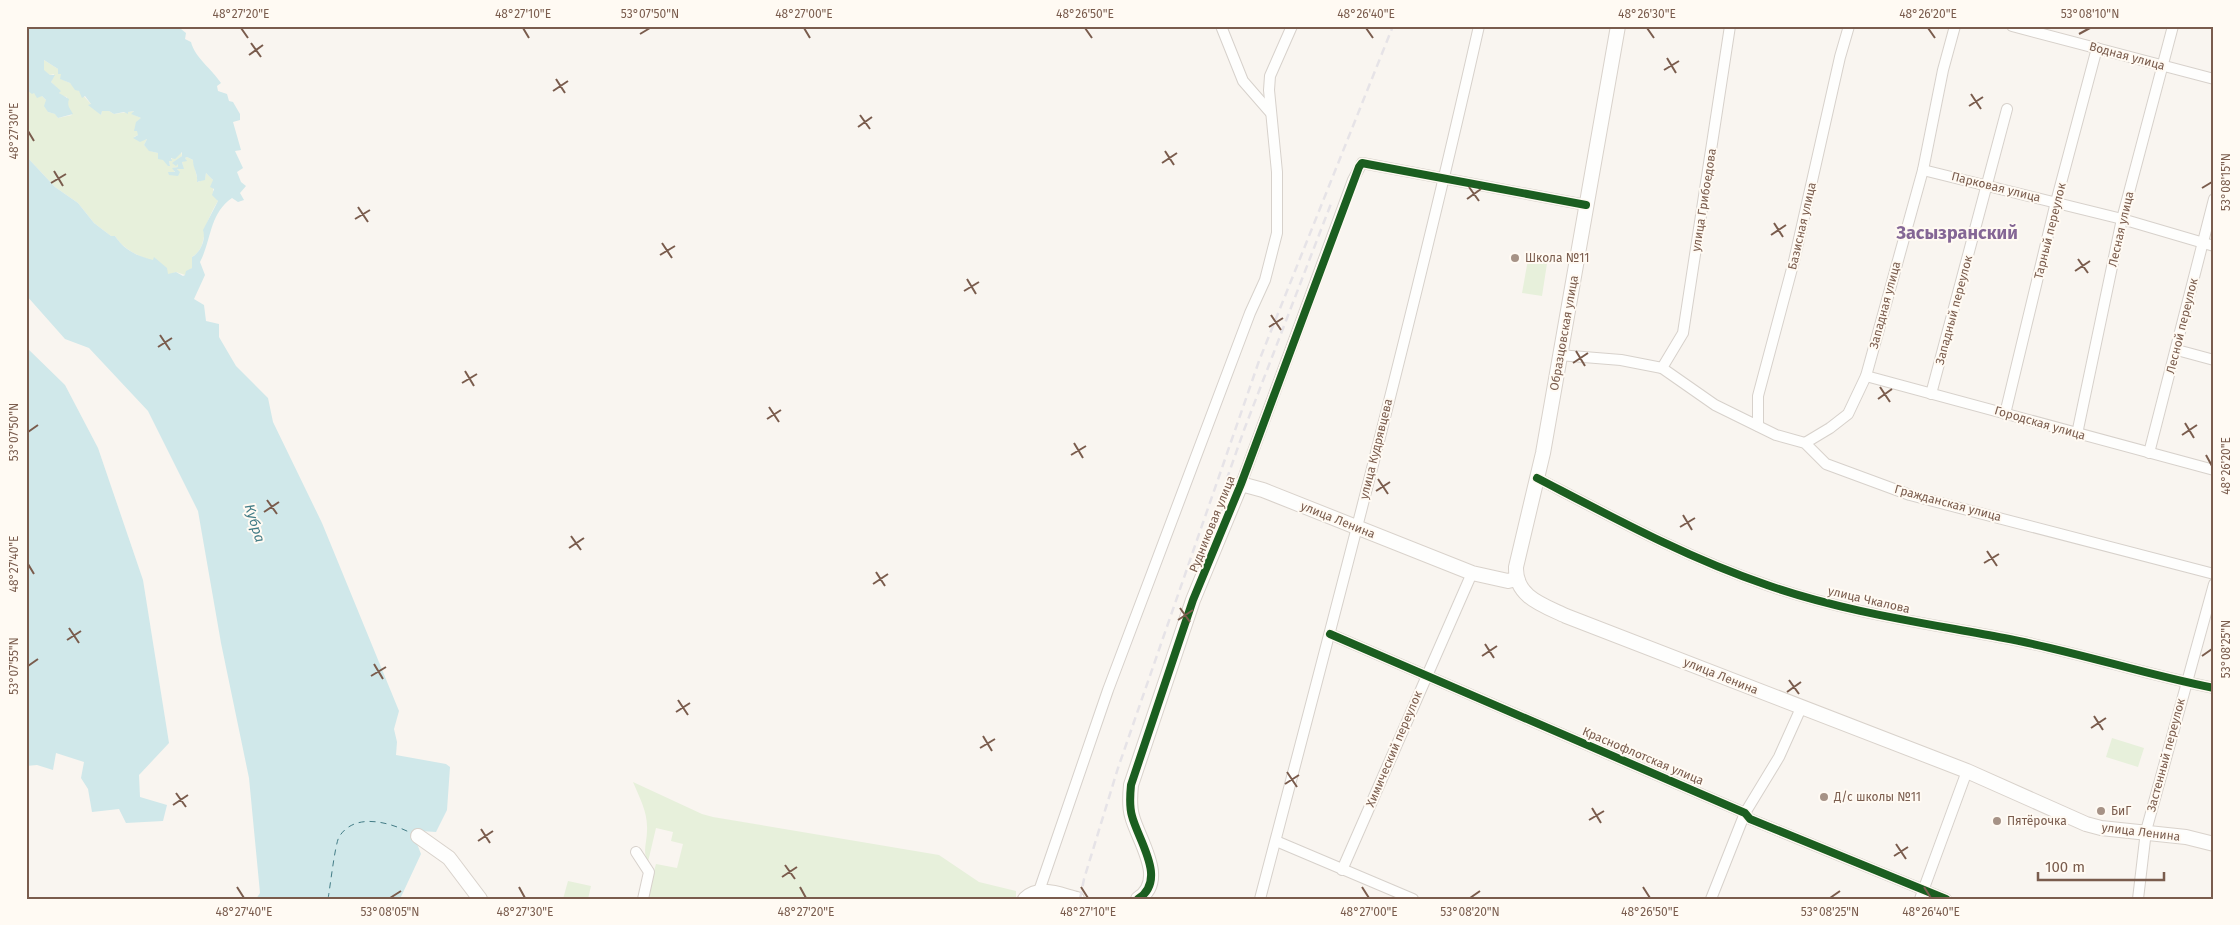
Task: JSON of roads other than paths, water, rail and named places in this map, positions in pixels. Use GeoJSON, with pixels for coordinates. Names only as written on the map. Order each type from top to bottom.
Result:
{"type":"FeatureCollection","features":[{"type":"Feature","properties":{"kind":"main road","name":"Образцовская улица"},"geometry":{"type":"LineString","coordinates":[[1516,579],[1517,559],[1538,478],[1618,26]]}},
{"type":"Feature","properties":{"kind":"main road","name":"улица Ленина"},"geometry":{"type":"LineString","coordinates":[[1240,484],[1263,490],[1472,573],[1508,581],[1516,579],[1522,591],[1546,607],[1801,708],[1967,771],[2086,824],[2101,828],[2186,837],[2214,844]]}},
{"type":"Feature","properties":{"kind":"main road","name":"Рудниковая улица"},"geometry":{"type":"LineString","coordinates":[[1142,897],[1149,888],[1151,871],[1132,816],[1131,785],[1193,600],[1240,484]]}},
{"type":"Feature","properties":{"kind":"main road"},"geometry":{"type":"LineString","coordinates":[[418,836],[448,858],[480,899]]}},
{"type":"Feature","properties":{"kind":"main road"},"geometry":{"type":"LineString","coordinates":[[1025,899],[1031,893],[1039,891],[1077,899]]}},
{"type":"Feature","properties":{"kind":"street"},"geometry":{"type":"LineString","coordinates":[[1221,26],[1243,81],[1270,112]]}},
{"type":"Feature","properties":{"kind":"street"},"geometry":{"type":"LineString","coordinates":[[1039,891],[1108,690],[1250,313],[1265,280],[1272,257],[1278,233],[1277,172],[1270,112],[1270,76],[1292,26]]}},
{"type":"Feature","properties":{"kind":"street","name":"улица Кудрявцева"},"geometry":{"type":"LineString","coordinates":[[1260,899],[1330,634],[1445,179],[1479,26]]}},
{"type":"Feature","properties":{"kind":"street","name":"улица Грибоедова"},"geometry":{"type":"LineString","coordinates":[[1662,368],[1684,333],[1730,26]]}},
{"type":"Feature","properties":{"kind":"street","name":"Базисная улица"},"geometry":{"type":"LineString","coordinates":[[1758,426],[1758,396],[1794,261],[1840,57],[1849,26]]}},
{"type":"Feature","properties":{"kind":"street","name":"Западная улица"},"geometry":{"type":"LineString","coordinates":[[1805,444],[1848,414],[1866,376],[1923,170],[1943,70],[1955,26]]}},
{"type":"Feature","properties":{"kind":"street","name":"Водная улица"},"geometry":{"type":"LineString","coordinates":[[2012,26],[2026,28],[2214,79]]}},
{"type":"Feature","properties":{"kind":"street","name":"Лесная улица"},"geometry":{"type":"LineString","coordinates":[[2077,434],[2122,219],[2164,66],[2173,26]]}},
{"type":"Feature","properties":{"kind":"street","name":"Тарный переулок"},"geometry":{"type":"LineString","coordinates":[[2005,414],[2056,202],[2097,48]]}},
{"type":"Feature","properties":{"kind":"street","name":"Западный переулок"},"geometry":{"type":"LineString","coordinates":[[1932,394],[2007,109]]}},
{"type":"Feature","properties":{"kind":"street","name":"Рудниковая улица"},"geometry":{"type":"LineString","coordinates":[[1240,484],[1356,173],[1362,163],[1445,179]]}},
{"type":"Feature","properties":{"kind":"street","name":"Парковая улица"},"geometry":{"type":"LineString","coordinates":[[1923,170],[2122,219],[2214,246]]}},
{"type":"Feature","properties":{"kind":"street"},"geometry":{"type":"LineString","coordinates":[[1445,179],[1586,204]]}},
{"type":"Feature","properties":{"kind":"street","name":"Лесной переулок"},"geometry":{"type":"LineString","coordinates":[[2149,453],[2214,200]]}},
{"type":"Feature","properties":{"kind":"street"},"geometry":{"type":"LineString","coordinates":[[2177,350],[2214,360]]}},
{"type":"Feature","properties":{"kind":"street","name":"Гражданская улица"},"geometry":{"type":"LineString","coordinates":[[1559,355],[1621,360],[1662,368],[1715,405],[1776,435],[1805,444],[1826,464],[1910,495],[2214,574]]}},
{"type":"Feature","properties":{"kind":"street","name":"Городская улица"},"geometry":{"type":"LineString","coordinates":[[1866,376],[2214,470]]}},
{"type":"Feature","properties":{"kind":"street","name":"улица Чкалова"},"geometry":{"type":"LineString","coordinates":[[1538,478],[1636,530],[1768,586],[1854,610],[1926,625],[2005,638],[2186,683],[2214,688]]}},
{"type":"Feature","properties":{"kind":"street","name":"Химический переулок"},"geometry":{"type":"LineString","coordinates":[[1342,870],[1472,573]]}},
{"type":"Feature","properties":{"kind":"street","name":"Застенный переулок"},"geometry":{"type":"LineString","coordinates":[[2138,899],[2146,832],[2214,584]]}},
{"type":"Feature","properties":{"kind":"street","name":"Краснофлотская улица"},"geometry":{"type":"LineString","coordinates":[[1330,634],[1745,813],[1750,819],[1922,894],[1946,899]]}},
{"type":"Feature","properties":{"kind":"street"},"geometry":{"type":"LineString","coordinates":[[1711,899],[1745,813],[1779,757],[1801,708]]}},
{"type":"Feature","properties":{"kind":"street"},"geometry":{"type":"LineString","coordinates":[[1922,894],[1967,771]]}},
{"type":"Feature","properties":{"kind":"street"},"geometry":{"type":"LineString","coordinates":[[1276,840],[1413,899]]}},
{"type":"Feature","properties":{"kind":"street"},"geometry":{"type":"LineString","coordinates":[[636,852],[649,872],[643,899]]}},
{"type":"Feature","properties":{"kind":"water","name":"Кубра"},"geometry":{"type":"Polygon","coordinates":[[[26,26],[183,26],[181,29],[186,33],[185,39],[191,42],[196,53],[221,83],[217,86],[218,91],[227,94],[229,101],[233,102],[240,114],[240,120],[233,122],[241,150],[235,151],[243,168],[237,172],[241,182],[246,186],[240,193],[244,200],[238,202],[232,198],[225,204],[215,219],[200,262],[205,275],[194,299],[204,305],[206,321],[219,324],[219,337],[236,366],[268,398],[273,422],[322,523],[399,711],[394,729],[397,742],[396,755],[446,764],[450,767],[447,810],[436,832],[421,831],[416,841],[421,854],[400,899],[256,899],[260,893],[249,778],[221,643],[198,511],[148,411],[89,348],[65,339],[26,295],[26,156],[55,187],[78,203],[94,223],[111,236],[115,236],[127,249],[153,260],[154,257],[167,268],[168,274],[176,272],[183,276],[186,271],[192,268],[192,257],[202,245],[203,230],[218,201],[212,195],[214,189],[210,187],[213,180],[206,173],[205,180],[197,182],[193,160],[187,157],[185,158],[187,161],[182,162],[184,169],[177,169],[180,172],[178,176],[169,175],[168,172],[175,172],[172,168],[178,167],[178,164],[176,166],[172,163],[182,156],[182,152],[175,159],[171,158],[172,161],[169,161],[170,166],[168,166],[163,160],[158,159],[158,153],[149,151],[144,145],[147,139],[140,142],[133,138],[138,135],[137,131],[134,131],[136,122],[141,118],[131,114],[134,111],[128,112],[128,114],[124,112],[114,114],[109,111],[102,111],[101,115],[88,105],[91,104],[85,96],[82,98],[79,91],[75,90],[70,83],[60,79],[61,74],[58,74],[58,69],[44,60],[44,70],[50,75],[55,75],[51,82],[61,91],[59,93],[69,99],[68,105],[73,114],[58,118],[55,114],[48,112],[44,106],[46,100],[42,96],[37,98],[34,93],[32,94],[28,91],[26,83],[26,26]]]}},
{"type":"Feature","properties":{"kind":"water"},"geometry":{"type":"Polygon","coordinates":[[[26,347],[65,385],[98,448],[143,580],[169,743],[139,775],[140,797],[167,805],[163,821],[126,823],[119,809],[92,812],[88,789],[81,778],[84,762],[56,753],[53,770],[37,765],[26,766],[26,347]]]}},
{"type":"Feature","properties":{"kind":"railway"},"geometry":{"type":"LineString","coordinates":[[1080,899],[1084,879],[1118,768],[1259,361],[1393,26]]}},
{"type":"Feature","properties":{"kind":"railway"},"geometry":{"type":"LineString","coordinates":[[1205,541],[1244,430],[1332,201]]}},
{"type":"Feature","properties":{"kind":"place","name":"Школа №11"},"geometry":{"type":"Point","coordinates":[1515,258]}},
{"type":"Feature","properties":{"kind":"place","name":"Д/с школы №11"},"geometry":{"type":"Point","coordinates":[1824,797]}},
{"type":"Feature","properties":{"kind":"place","name":"БиГ"},"geometry":{"type":"Point","coordinates":[2101,811]}},
{"type":"Feature","properties":{"kind":"place","name":"Пятёрочка"},"geometry":{"type":"Point","coordinates":[1997,821]}},
{"type":"Feature","properties":{"kind":"district","name":"Засызранский"},"geometry":{"type":"Point","coordinates":[1957,233]}}]}
